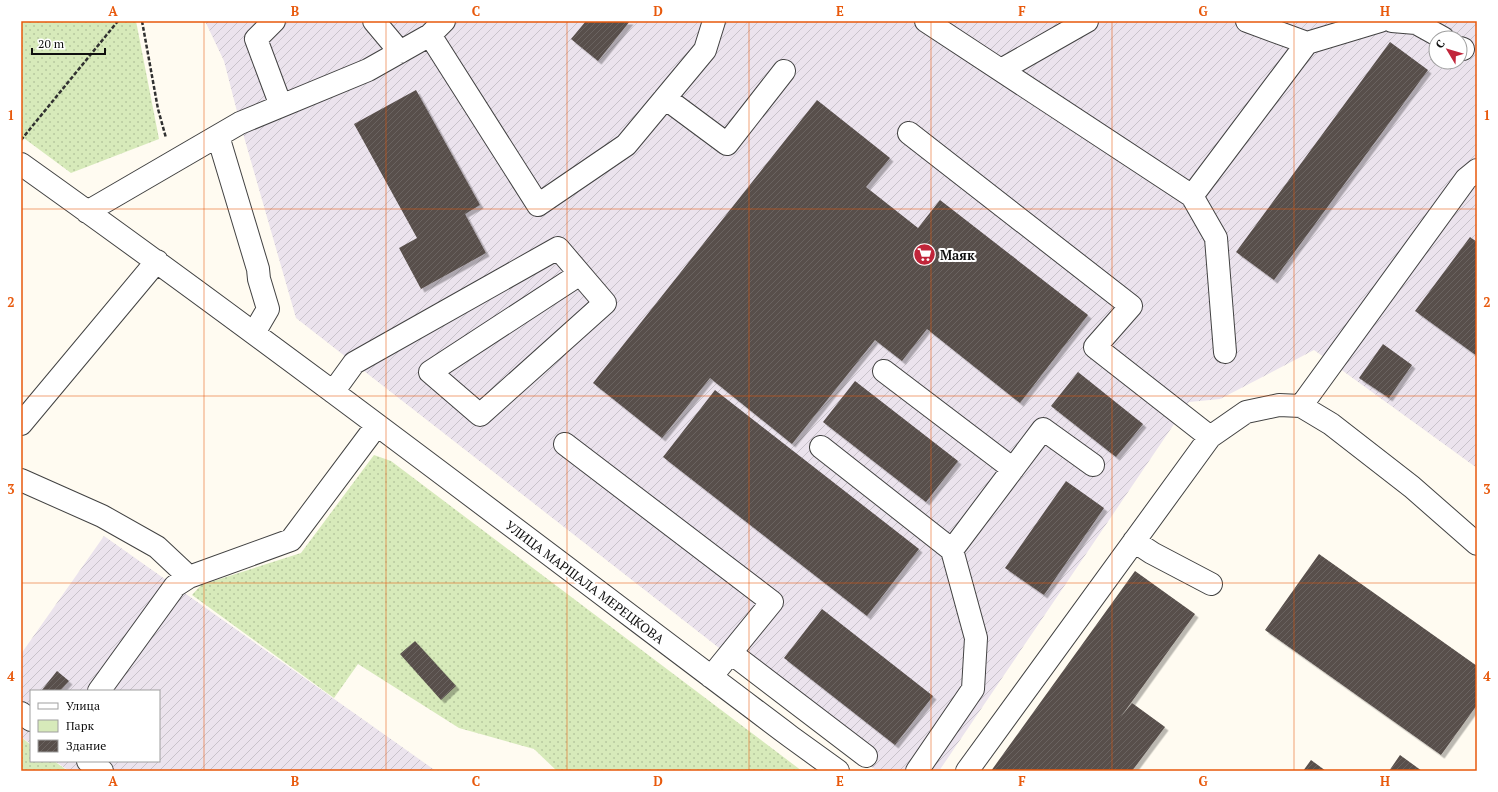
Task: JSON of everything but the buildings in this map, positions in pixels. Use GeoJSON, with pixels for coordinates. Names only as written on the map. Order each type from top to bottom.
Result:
{"type":"FeatureCollection","features":[{"type":"Feature","properties":{"kind":"street"},"geometry":{"type":"LineString","coordinates":[[274,21],[256,39],[281,106]]}},
{"type":"Feature","properties":{"kind":"street"},"geometry":{"type":"LineString","coordinates":[[374,21],[400,52]]}},
{"type":"Feature","properties":{"kind":"street"},"geometry":{"type":"LineString","coordinates":[[87,212],[240,123],[368,70],[400,52],[437,28],[538,205],[626,145],[705,50],[714,21]]}},
{"type":"Feature","properties":{"kind":"street"},"geometry":{"type":"LineString","coordinates":[[926,21],[1192,196],[1216,238],[1225,352]]}},
{"type":"Feature","properties":{"kind":"street"},"geometry":{"type":"LineString","coordinates":[[1000,70],[1087,21]]}},
{"type":"Feature","properties":{"kind":"street"},"geometry":{"type":"LineString","coordinates":[[1247,21],[1308,43]]}},
{"type":"Feature","properties":{"kind":"street"},"geometry":{"type":"LineString","coordinates":[[1192,196],[1308,43],[1380,21]]}},
{"type":"Feature","properties":{"kind":"street"},"geometry":{"type":"LineString","coordinates":[[1392,21],[1416,23],[1429,30]]}},
{"type":"Feature","properties":{"kind":"street"},"geometry":{"type":"LineString","coordinates":[[665,98],[727,144],[784,71]]}},
{"type":"Feature","properties":{"kind":"street"},"geometry":{"type":"LineString","coordinates":[[909,133],[1131,306],[1095,347],[1210,437]]}},
{"type":"Feature","properties":{"kind":"street"},"geometry":{"type":"LineString","coordinates":[[218,136],[258,269],[259,280],[268,309],[254,333]]}},
{"type":"Feature","properties":{"kind":"street","name":"УЛИЦА МАРШАЛА МЕРЕЦКОВА"},"geometry":{"type":"LineString","coordinates":[[21,164],[157,261],[254,333],[838,771]]}},
{"type":"Feature","properties":{"kind":"street"},"geometry":{"type":"LineString","coordinates":[[1301,406],[1466,178],[1477,170]]}},
{"type":"Feature","properties":{"kind":"street"},"geometry":{"type":"LineString","coordinates":[[333,392],[354,363],[558,248],[605,303],[480,415],[430,372],[580,274]]}},
{"type":"Feature","properties":{"kind":"street"},"geometry":{"type":"LineString","coordinates":[[21,424],[157,261]]}},
{"type":"Feature","properties":{"kind":"street"},"geometry":{"type":"LineString","coordinates":[[884,371],[1013,468]]}},
{"type":"Feature","properties":{"kind":"street"},"geometry":{"type":"LineString","coordinates":[[967,771],[1210,437],[1246,412],[1279,405],[1301,406],[1331,424],[1412,487],[1477,544]]}},
{"type":"Feature","properties":{"kind":"street"},"geometry":{"type":"LineString","coordinates":[[100,690],[175,586],[189,577],[291,540],[377,425]]}},
{"type":"Feature","properties":{"kind":"street"},"geometry":{"type":"LineString","coordinates":[[952,550],[1043,429],[1093,465]]}},
{"type":"Feature","properties":{"kind":"street"},"geometry":{"type":"LineString","coordinates":[[565,444],[772,602],[711,677]]}},
{"type":"Feature","properties":{"kind":"street"},"geometry":{"type":"LineString","coordinates":[[821,447],[952,550],[976,638],[973,689],[917,771]]}},
{"type":"Feature","properties":{"kind":"street"},"geometry":{"type":"LineString","coordinates":[[21,480],[102,516],[157,546],[189,577]]}},
{"type":"Feature","properties":{"kind":"street"},"geometry":{"type":"LineString","coordinates":[[1134,540],[1152,553],[1211,584]]}},
{"type":"Feature","properties":{"kind":"street"},"geometry":{"type":"LineString","coordinates":[[731,653],[866,756]]}},
{"type":"Feature","properties":{"kind":"street"},"geometry":{"type":"LineString","coordinates":[[21,713],[30,719]]}},
{"type":"Feature","properties":{"kind":"street"},"geometry":{"type":"LineString","coordinates":[[89,762],[102,771]]}},
{"type":"Feature","properties":{"kind":"path"},"geometry":{"type":"LineString","coordinates":[[21,140],[118,21]]}},
{"type":"Feature","properties":{"kind":"path"},"geometry":{"type":"LineString","coordinates":[[142,21],[158,109],[173,162]]}},
{"type":"Feature","properties":{"kind":"shaded area"},"geometry":{"type":"Polygon","coordinates":[[[205,21],[1477,21],[1477,468],[1314,350],[1220,399],[1189,402],[939,771],[877,771],[296,318],[240,123],[224,61],[205,21]]]}},
{"type":"Feature","properties":{"kind":"shaded area"},"geometry":{"type":"Polygon","coordinates":[[[104,536],[436,771],[69,771],[56,762],[160,762],[160,690],[30,690],[30,743],[21,737],[21,654],[104,536]]]}},
{"type":"Feature","properties":{"kind":"green space"},"geometry":{"type":"Polygon","coordinates":[[[21,21],[136,21],[159,139],[71,173],[21,136],[21,21]]]}},
{"type":"Feature","properties":{"kind":"green space"},"geometry":{"type":"Polygon","coordinates":[[[374,455],[391,461],[802,771],[557,771],[534,749],[459,728],[358,664],[334,698],[192,595],[201,585],[301,553],[374,455]]]}},
{"type":"Feature","properties":{"kind":"green space"},"geometry":{"type":"Polygon","coordinates":[[[21,737],[30,744],[30,762],[55,762],[68,771],[21,771],[21,737]]]}},
{"type":"Feature","properties":{"kind":"place","name":"Маяк"},"geometry":{"type":"Point","coordinates":[925,255]}}]}
